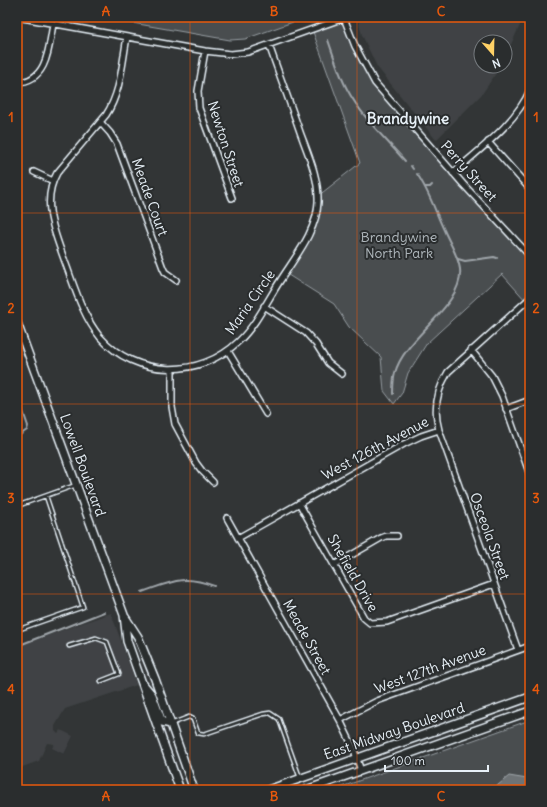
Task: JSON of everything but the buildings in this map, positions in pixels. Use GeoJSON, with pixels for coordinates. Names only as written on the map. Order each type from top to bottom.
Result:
{"type":"FeatureCollection","features":[{"type":"Feature","properties":{"kind":"main road","name":"Lowell Boulevard"},"geometry":{"type":"LineString","coordinates":[[17,323],[124,616],[127,641],[180,790]]}},
{"type":"Feature","properties":{"kind":"main road","name":"Lowell Boulevard"},"geometry":{"type":"LineString","coordinates":[[124,616],[138,637],[194,790]]}},
{"type":"Feature","properties":{"kind":"main road"},"geometry":{"type":"LineString","coordinates":[[141,681],[152,695],[162,722],[171,724]]}},
{"type":"Feature","properties":{"kind":"main road","name":"East Midway Boulevard"},"geometry":{"type":"LineString","coordinates":[[268,790],[530,697]]}},
{"type":"Feature","properties":{"kind":"main road","name":"East Midway Boulevard"},"geometry":{"type":"LineString","coordinates":[[306,790],[530,711]]}},
{"type":"Feature","properties":{"kind":"street"},"geometry":{"type":"LineString","coordinates":[[17,17],[222,54],[240,53],[269,45],[344,18]]}},
{"type":"Feature","properties":{"kind":"street","name":"Perry Street"},"geometry":{"type":"LineString","coordinates":[[344,18],[355,46],[375,83],[453,173],[530,256]]}},
{"type":"Feature","properties":{"kind":"street"},"geometry":{"type":"LineString","coordinates":[[17,82],[29,79],[41,70],[46,58],[53,24]]}},
{"type":"Feature","properties":{"kind":"street","name":"Maria Circle"},"geometry":{"type":"LineString","coordinates":[[127,37],[113,105],[57,173],[53,181],[49,205],[53,229],[74,286],[90,323],[100,337],[110,346],[134,361],[151,367],[172,369],[186,368],[202,364],[228,351],[240,340],[264,306],[309,235],[316,215],[318,202],[315,176],[269,45]]}},
{"type":"Feature","properties":{"kind":"street","name":"Newton Street"},"geometry":{"type":"LineString","coordinates":[[204,51],[198,91],[199,108],[232,198]]}},
{"type":"Feature","properties":{"kind":"street"},"geometry":{"type":"LineString","coordinates":[[453,173],[503,128],[526,101],[530,92]]}},
{"type":"Feature","properties":{"kind":"street","name":"Meade Court"},"geometry":{"type":"LineString","coordinates":[[100,122],[117,144],[163,268],[176,280]]}},
{"type":"Feature","properties":{"kind":"street"},"geometry":{"type":"LineString","coordinates":[[488,142],[530,189]]}},
{"type":"Feature","properties":{"kind":"street"},"geometry":{"type":"LineString","coordinates":[[34,172],[53,181]]}},
{"type":"Feature","properties":{"kind":"street","name":"West 126th Avenue"},"geometry":{"type":"LineString","coordinates":[[238,538],[404,444],[439,430],[436,419],[436,404],[440,386],[448,372],[530,298]]}},
{"type":"Feature","properties":{"kind":"street"},"geometry":{"type":"LineString","coordinates":[[264,306],[306,333],[316,344],[328,363],[342,374]]}},
{"type":"Feature","properties":{"kind":"street"},"geometry":{"type":"LineString","coordinates":[[471,350],[492,376],[506,408],[530,475]]}},
{"type":"Feature","properties":{"kind":"street"},"geometry":{"type":"LineString","coordinates":[[228,351],[266,414]]}},
{"type":"Feature","properties":{"kind":"street"},"geometry":{"type":"LineString","coordinates":[[172,369],[172,407],[175,424],[196,463],[213,482]]}},
{"type":"Feature","properties":{"kind":"street"},"geometry":{"type":"LineString","coordinates":[[506,408],[530,400]]}},
{"type":"Feature","properties":{"kind":"street","name":"Osceola Street"},"geometry":{"type":"LineString","coordinates":[[439,430],[518,650]]}},
{"type":"Feature","properties":{"kind":"street","name":"Shefield Drive"},"geometry":{"type":"LineString","coordinates":[[299,503],[364,618],[370,623],[387,622],[494,584]]}},
{"type":"Feature","properties":{"kind":"street","name":"Meade Street"},"geometry":{"type":"LineString","coordinates":[[227,518],[340,720],[353,747],[362,771]]}},
{"type":"Feature","properties":{"kind":"street"},"geometry":{"type":"LineString","coordinates":[[334,565],[380,538],[386,536],[398,536]]}},
{"type":"Feature","properties":{"kind":"street"},"geometry":{"type":"LineString","coordinates":[[367,629],[370,623]]}},
{"type":"Feature","properties":{"kind":"street","name":"West 127th Avenue"},"geometry":{"type":"LineString","coordinates":[[340,720],[377,701],[530,646]]}},
{"type":"Feature","properties":{"kind":"lane"},"geometry":{"type":"LineString","coordinates":[[17,506],[76,485]]}},
{"type":"Feature","properties":{"kind":"lane"},"geometry":{"type":"LineString","coordinates":[[17,630],[83,607],[46,496]]}},
{"type":"Feature","properties":{"kind":"lane"},"geometry":{"type":"LineString","coordinates":[[69,646],[96,638],[108,642],[119,674],[101,681]]}},
{"type":"Feature","properties":{"kind":"lane"},"geometry":{"type":"LineString","coordinates":[[171,724],[189,718],[193,719],[198,733],[204,734],[270,713],[279,719],[300,779]]}},
{"type":"Feature","properties":{"kind":"shaded area"},"geometry":{"type":"Polygon","coordinates":[[[357,17],[524,17],[513,40],[513,34],[473,34],[473,74],[496,74],[482,94],[436,140],[377,67],[362,35],[357,17]]]}},
{"type":"Feature","properties":{"kind":"shaded area"},"geometry":{"type":"Polygon","coordinates":[[[111,613],[137,685],[65,709],[55,726],[55,731],[58,734],[61,730],[73,736],[64,754],[52,748],[54,744],[47,743],[39,761],[17,769],[17,646],[111,613]]]}},
{"type":"Feature","properties":{"kind":"shaded area"},"geometry":{"type":"Polygon","coordinates":[[[509,776],[527,779],[530,782],[530,790],[492,790],[509,776]]]}},
{"type":"Feature","properties":{"kind":"green space"},"geometry":{"type":"Polygon","coordinates":[[[98,17],[307,17],[245,39],[230,40],[98,17]]]}},
{"type":"Feature","properties":{"kind":"green space","name":"Brandywine North Park"},"geometry":{"type":"Polygon","coordinates":[[[344,18],[375,83],[530,256],[530,298],[526,301],[502,274],[427,343],[408,373],[402,393],[394,404],[384,391],[381,357],[349,327],[334,304],[285,273],[313,223],[318,196],[360,163],[312,29],[344,18]]]}},
{"type":"Feature","properties":{"kind":"green space"},"geometry":{"type":"Polygon","coordinates":[[[530,720],[530,790],[333,790],[530,720]]]}},
{"type":"Feature","properties":{"kind":"waterway"},"geometry":{"type":"LineString","coordinates":[[328,40],[347,89],[353,99],[366,118],[405,161]]}},
{"type":"Feature","properties":{"kind":"waterway"},"geometry":{"type":"LineString","coordinates":[[393,394],[394,376],[401,360],[410,347],[444,309],[453,296],[459,283],[460,269],[457,259],[428,194],[417,174]]}},
{"type":"Feature","properties":{"kind":"waterway"},"geometry":{"type":"LineString","coordinates":[[425,187],[430,187],[432,185]]}},
{"type":"Feature","properties":{"kind":"waterway"},"geometry":{"type":"LineString","coordinates":[[458,259],[465,261],[494,257],[497,258]]}},
{"type":"Feature","properties":{"kind":"waterway"},"geometry":{"type":"LineString","coordinates":[[17,437],[27,430],[28,426],[19,400]]}},
{"type":"Feature","properties":{"kind":"waterway"},"geometry":{"type":"LineString","coordinates":[[142,592],[169,583],[185,580],[194,580],[214,586]]}},
{"type":"Feature","properties":{"kind":"waterway"},"geometry":{"type":"LineString","coordinates":[[17,646],[104,612]]}},
{"type":"Feature","properties":{"kind":"district","name":"Brandywine"},"geometry":{"type":"Point","coordinates":[408,118]}}]}
